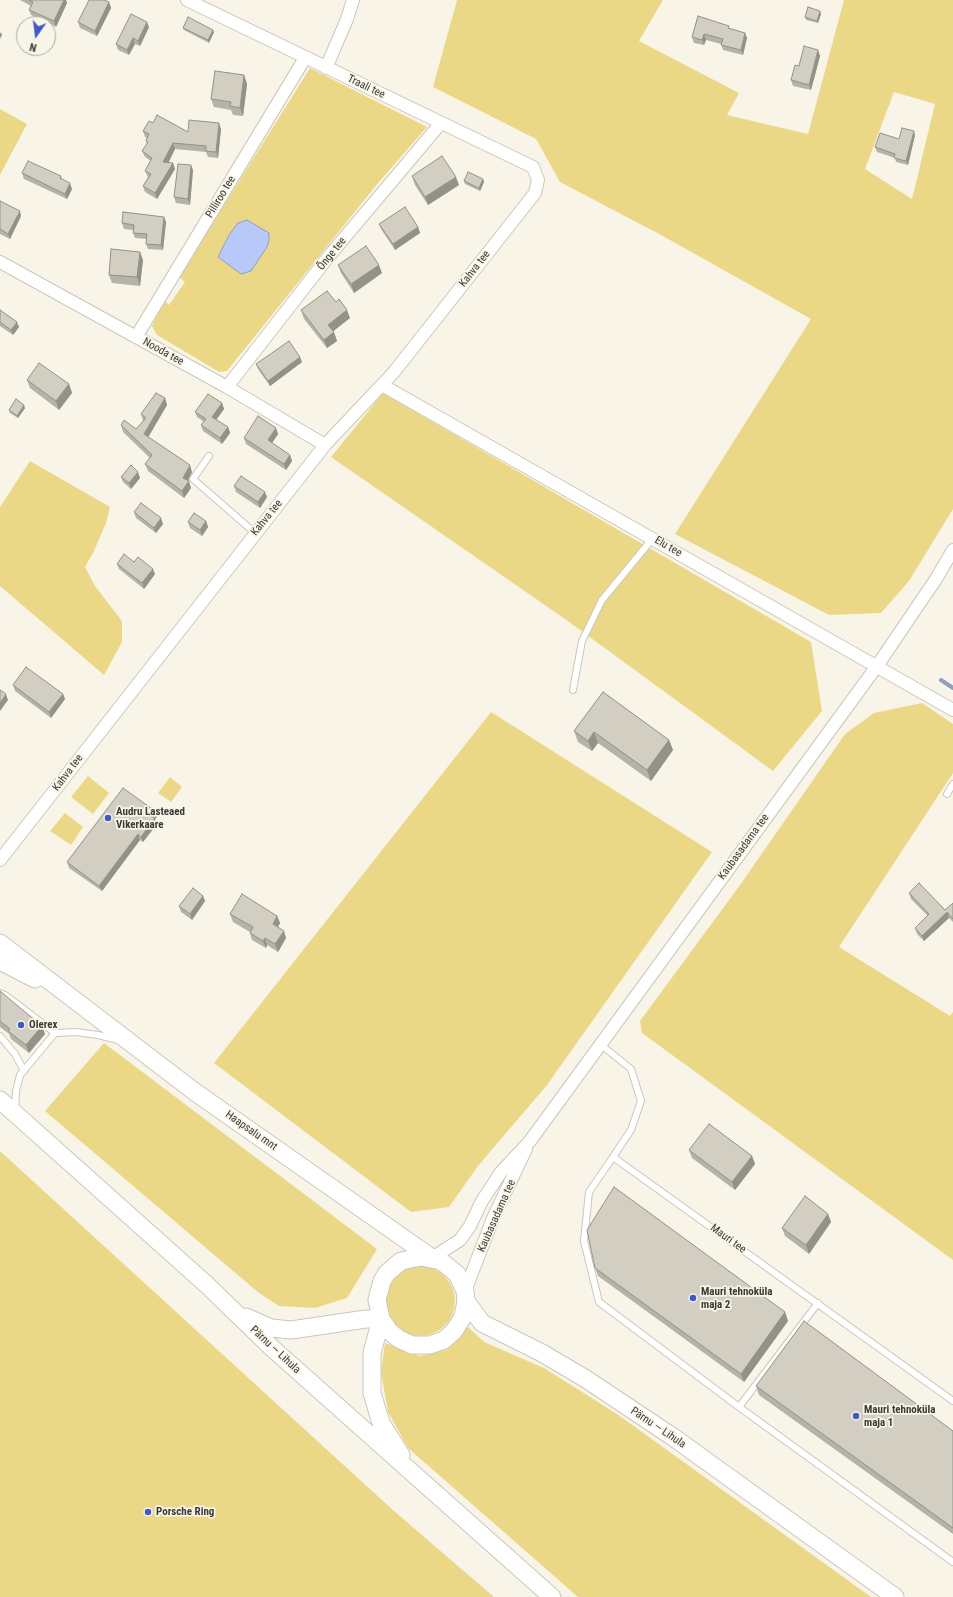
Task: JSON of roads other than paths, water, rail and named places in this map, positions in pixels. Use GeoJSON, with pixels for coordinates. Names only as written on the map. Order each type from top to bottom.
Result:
{"type":"FeatureCollection","features":[{"type":"Feature","properties":{"kind":"main road"},"geometry":{"type":"LineString","coordinates":[[0,943],[75,1000]]}},
{"type":"Feature","properties":{"kind":"main road"},"geometry":{"type":"LineString","coordinates":[[0,961],[75,1000]]}},
{"type":"Feature","properties":{"kind":"main road","name":"Haapsalu mnt"},"geometry":{"type":"LineString","coordinates":[[75,1000],[208,1101],[432,1258]]}},
{"type":"Feature","properties":{"kind":"main road","name":"Pärnu — Lihula"},"geometry":{"type":"LineString","coordinates":[[0,1100],[230,1307],[272,1348],[552,1597]]}},
{"type":"Feature","properties":{"kind":"main road"},"geometry":{"type":"LineString","coordinates":[[432,1258],[411,1258],[402,1261],[387,1273],[378,1290],[377,1300],[381,1319],[390,1332],[399,1339],[412,1345],[430,1345],[444,1340],[454,1332],[464,1316],[466,1296]]}},
{"type":"Feature","properties":{"kind":"main road","name":"Pärnu — Lihula"},"geometry":{"type":"LineString","coordinates":[[432,1258],[448,1266],[457,1274],[466,1296],[482,1323],[542,1353],[592,1383],[673,1437],[895,1597]]}},
{"type":"Feature","properties":{"kind":"main road"},"geometry":{"type":"LineString","coordinates":[[230,1307],[256,1322],[282,1330],[316,1328],[366,1319],[381,1319]]}},
{"type":"Feature","properties":{"kind":"main road"},"geometry":{"type":"LineString","coordinates":[[381,1319],[372,1353],[372,1393],[381,1423],[411,1471]]}},
{"type":"Feature","properties":{"kind":"street","name":"Traali tee"},"geometry":{"type":"LineString","coordinates":[[187,0],[533,167],[538,180]]}},
{"type":"Feature","properties":{"kind":"street"},"geometry":{"type":"LineString","coordinates":[[326,68],[347,19],[353,0]]}},
{"type":"Feature","properties":{"kind":"street","name":"Pilliroo tee"},"geometry":{"type":"LineString","coordinates":[[136,337],[305,58]]}},
{"type":"Feature","properties":{"kind":"street","name":"Õnge tee"},"geometry":{"type":"LineString","coordinates":[[227,387],[329,256],[441,123]]}},
{"type":"Feature","properties":{"kind":"street","name":"Kahva tee"},"geometry":{"type":"LineString","coordinates":[[0,860],[255,532],[325,445],[394,372],[535,193],[538,180]]}},
{"type":"Feature","properties":{"kind":"street","name":"Nooda tee"},"geometry":{"type":"LineString","coordinates":[[0,262],[227,387],[325,445]]}},
{"type":"Feature","properties":{"kind":"street","name":"Elu tee"},"geometry":{"type":"LineString","coordinates":[[382,385],[953,710]]}},
{"type":"Feature","properties":{"kind":"street","name":"Kaubasadama tee"},"geometry":{"type":"LineString","coordinates":[[432,1258],[460,1240],[470,1226],[482,1201],[501,1172],[530,1141],[877,666],[936,579],[953,550]]}},
{"type":"Feature","properties":{"kind":"street","name":"Kaubasadama tee"},"geometry":{"type":"LineString","coordinates":[[466,1296],[494,1216],[530,1141]]}},
{"type":"Feature","properties":{"kind":"lane"},"geometry":{"type":"LineString","coordinates":[[209,456],[193,479],[255,532]]}},
{"type":"Feature","properties":{"kind":"lane"},"geometry":{"type":"LineString","coordinates":[[573,690],[582,641],[602,600],[653,538]]}},
{"type":"Feature","properties":{"kind":"lane"},"geometry":{"type":"LineString","coordinates":[[947,794],[953,784]]}},
{"type":"Feature","properties":{"kind":"lane"},"geometry":{"type":"LineString","coordinates":[[0,993],[5,995],[54,1033],[76,1032],[98,1035],[134,1045]]}},
{"type":"Feature","properties":{"kind":"lane"},"geometry":{"type":"LineString","coordinates":[[16,1114],[16,1091],[20,1075],[54,1033]]}},
{"type":"Feature","properties":{"kind":"lane"},"geometry":{"type":"LineString","coordinates":[[0,1036],[15,1054],[24,1071]]}},
{"type":"Feature","properties":{"kind":"lane"},"geometry":{"type":"LineString","coordinates":[[600,1044],[631,1069],[641,1101],[631,1130],[589,1192],[584,1241],[600,1302],[739,1407],[953,1562]]}},
{"type":"Feature","properties":{"kind":"lane","name":"Mauri tee"},"geometry":{"type":"LineString","coordinates":[[613,1157],[953,1401]]}},
{"type":"Feature","properties":{"kind":"lane"},"geometry":{"type":"LineString","coordinates":[[739,1407],[818,1303]]}},
{"type":"Feature","properties":{"kind":"water"},"geometry":{"type":"Polygon","coordinates":[[[247,220],[269,233],[269,240],[267,247],[251,271],[241,274],[218,257],[229,235],[238,223],[247,220]]]}},
{"type":"Feature","properties":{"kind":"waterway"},"geometry":{"type":"LineString","coordinates":[[941,680],[953,688]]}},
{"type":"Feature","properties":{"kind":"place","name":"Audru Lasteaed Vikerkaare"},"geometry":{"type":"Point","coordinates":[108,818]}},
{"type":"Feature","properties":{"kind":"place","name":"Olerex"},"geometry":{"type":"Point","coordinates":[21,1025]}},
{"type":"Feature","properties":{"kind":"place","name":"Mauri tehnoküla maja 2"},"geometry":{"type":"Point","coordinates":[693,1298]}},
{"type":"Feature","properties":{"kind":"place","name":"Mauri tehnoküla maja 1"},"geometry":{"type":"Point","coordinates":[856,1416]}},
{"type":"Feature","properties":{"kind":"place","name":"Porsche Ring"},"geometry":{"type":"Point","coordinates":[148,1512]}}]}
